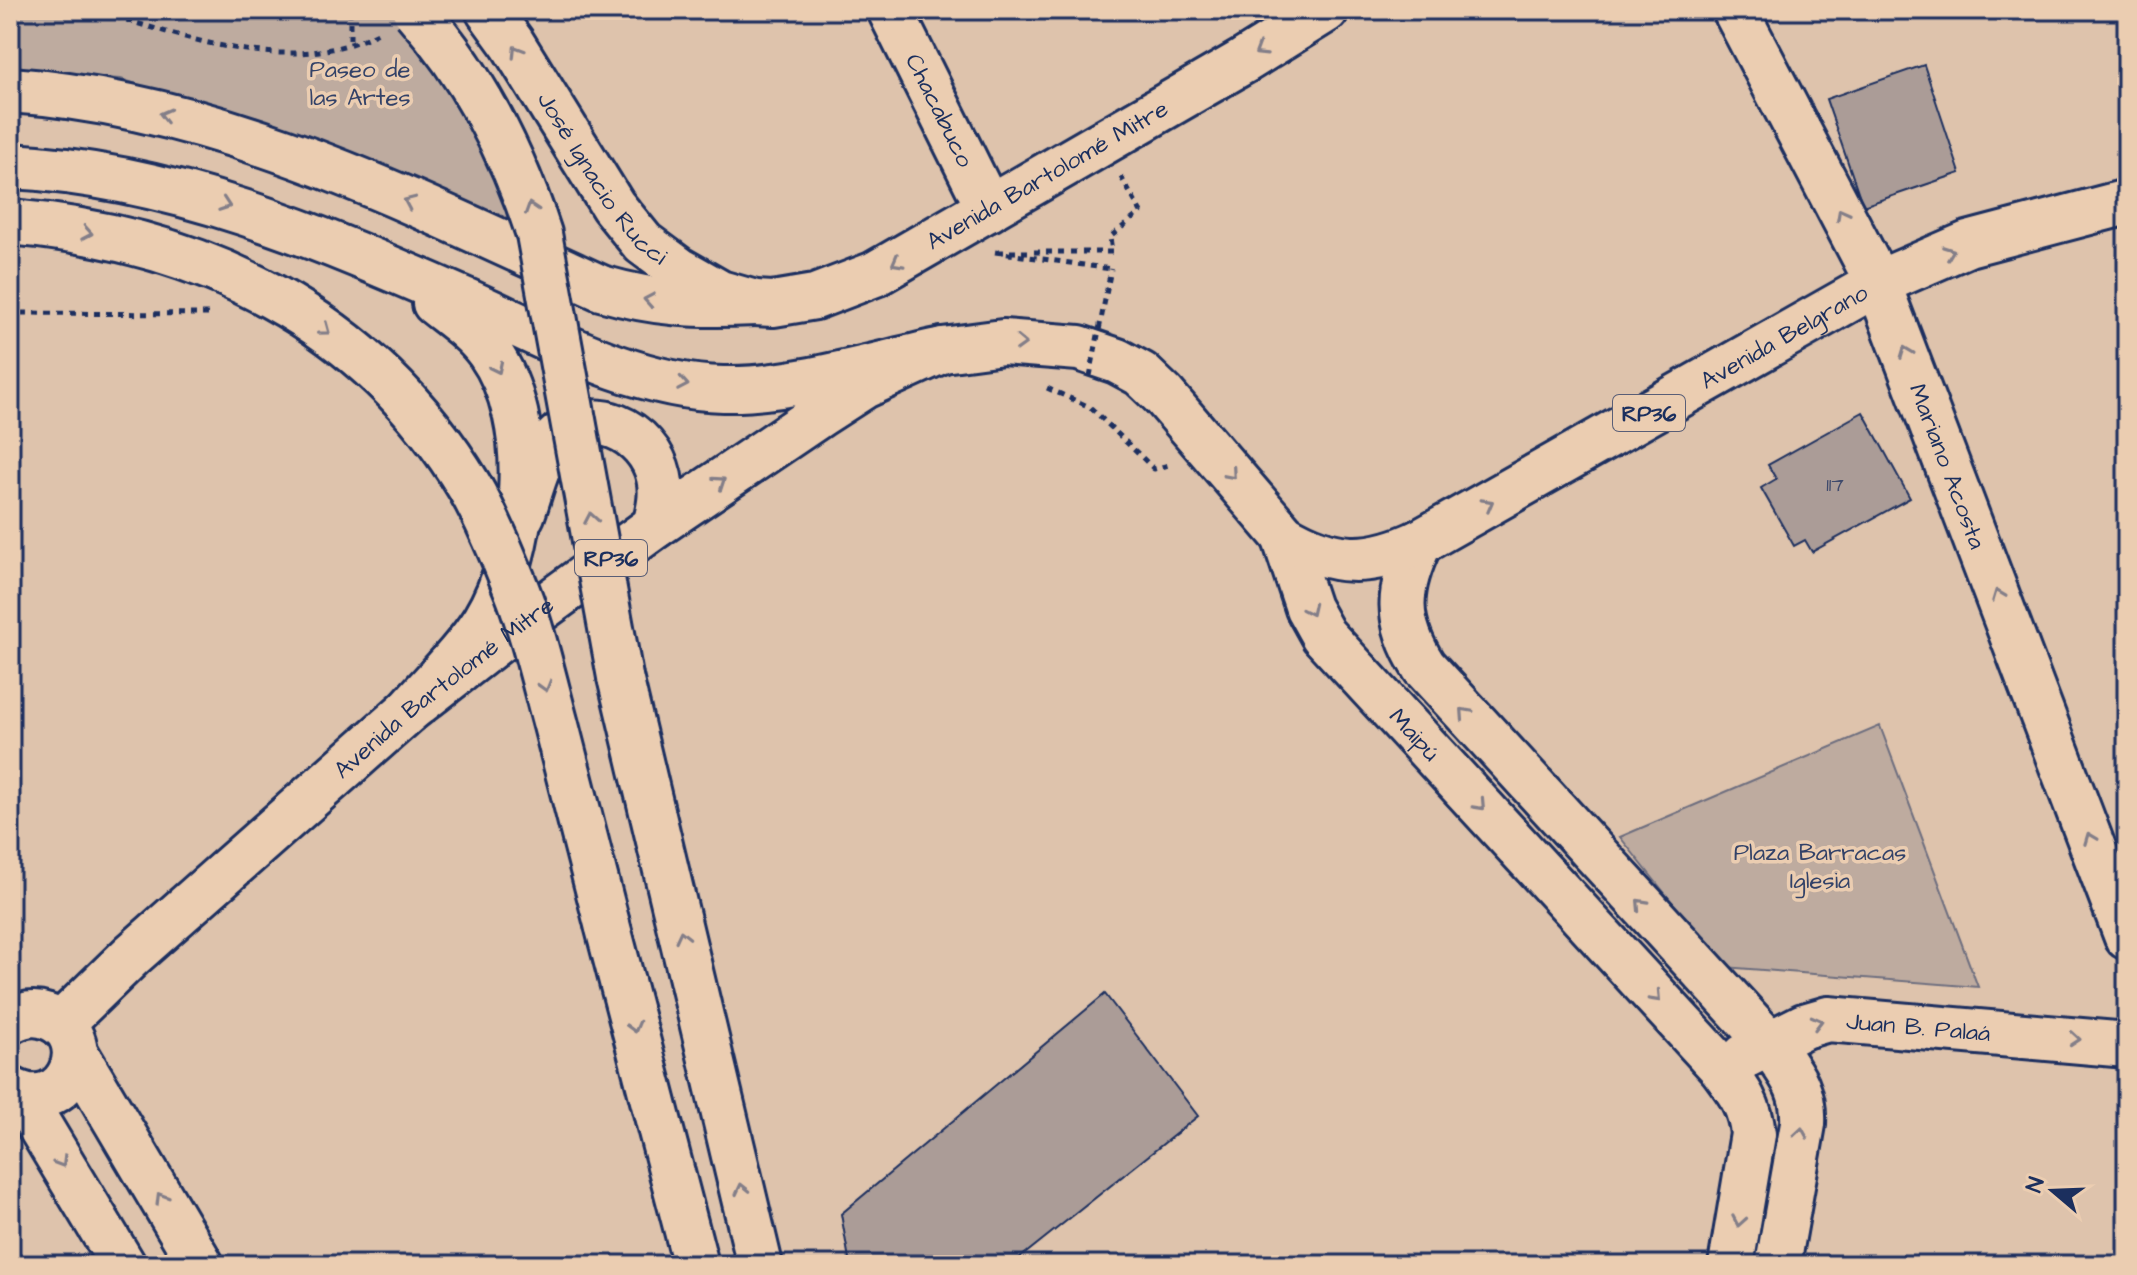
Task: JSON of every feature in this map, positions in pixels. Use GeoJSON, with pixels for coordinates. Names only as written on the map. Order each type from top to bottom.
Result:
{"type":"FeatureCollection","features":[{"type":"Feature","properties":{"kind":"main road","name":"José Ignacio Rucci"},"geometry":{"type":"LineString","coordinates":[[488,10],[628,226],[658,256],[688,275],[720,293],[755,303]]}},
{"type":"Feature","properties":{"kind":"main road","name":"Chacabuco"},"geometry":{"type":"LineString","coordinates":[[890,10],[989,209]]}},
{"type":"Feature","properties":{"kind":"main road","name":"Avenida Bartolomé Mitre"},"geometry":{"type":"LineString","coordinates":[[27,91],[112,103],[161,114],[207,125],[285,151],[339,171],[601,288],[632,297],[676,305],[792,302],[815,297],[875,274],[1244,61],[1326,10]]}},
{"type":"Feature","properties":{"kind":"main road","name":"Mariano Acosta"},"geometry":{"type":"LineString","coordinates":[[1735,10],[1878,283],[2127,937]]}},
{"type":"Feature","properties":{"kind":"main road"},"geometry":{"type":"LineString","coordinates":[[399,20],[460,67],[486,107],[522,185],[539,234],[620,677],[760,1265]]}},
{"type":"Feature","properties":{"kind":"main road"},"geometry":{"type":"LineString","coordinates":[[24,166],[91,173],[206,199],[377,262],[613,365],[689,386],[723,389],[780,385],[943,350]]}},
{"type":"Feature","properties":{"kind":"main road","name":"Avenida Belgrano"},"geometry":{"type":"LineString","coordinates":[[1284,536],[1309,551],[1336,559],[1365,560],[1394,554],[1878,283],[1968,244],[2127,202]]}},
{"type":"Feature","properties":{"kind":"main road"},"geometry":{"type":"LineString","coordinates":[[10,222],[134,243],[203,263],[303,313],[360,357],[413,410],[469,487],[518,594],[548,694],[696,1265]]}},
{"type":"Feature","properties":{"kind":"main road"},"geometry":{"type":"LineString","coordinates":[[377,262],[460,321],[489,352],[500,371],[517,422],[520,442],[522,468],[516,535]]}},
{"type":"Feature","properties":{"kind":"main road","name":"Maipú"},"geometry":{"type":"LineString","coordinates":[[943,350],[1003,342],[1079,348],[1141,374],[1164,396],[1284,536],[1308,608],[1323,635],[1721,1067],[1751,1112],[1753,1134],[1731,1265]]}},
{"type":"Feature","properties":{"kind":"main road","name":"Avenida Bartolomé Mitre"},"geometry":{"type":"LineString","coordinates":[[68,1038],[132,955],[409,710],[655,526],[864,386],[943,350]]}},
{"type":"Feature","properties":{"kind":"main road"},"geometry":{"type":"LineString","coordinates":[[409,710],[461,652],[497,597],[548,448],[566,430],[596,421],[623,429],[635,437],[650,455],[660,480],[660,508],[655,526]]}},
{"type":"Feature","properties":{"kind":"main road"},"geometry":{"type":"LineString","coordinates":[[1420,542],[1402,590],[1402,612],[1408,643],[1424,667],[1770,1044],[1800,1088],[1804,1107],[1778,1265]]}},
{"type":"Feature","properties":{"kind":"main road"},"geometry":{"type":"LineString","coordinates":[[12,1014],[42,1014],[68,1038],[201,1265]]}},
{"type":"Feature","properties":{"kind":"main road","name":"Juan B. Palaá"},"geometry":{"type":"LineString","coordinates":[[1721,1067],[1804,1026],[1828,1019],[2127,1045]]}},
{"type":"Feature","properties":{"kind":"main road","name":"RP36"},"geometry":{"type":"LineString","coordinates":[[14,1094],[42,1096],[61,1086],[71,1073],[68,1038]]}},
{"type":"Feature","properties":{"kind":"main road"},"geometry":{"type":"LineString","coordinates":[[14,1094],[123,1265]]}},
{"type":"Feature","properties":{"kind":"path"},"geometry":{"type":"LineString","coordinates":[[92,10],[246,52],[291,55],[350,43],[399,20]]}},
{"type":"Feature","properties":{"kind":"path"},"geometry":{"type":"LineString","coordinates":[[350,10],[350,43]]}},
{"type":"Feature","properties":{"kind":"path"},"geometry":{"type":"LineString","coordinates":[[1100,387],[1090,376],[1111,269],[991,252],[1112,252],[1110,237],[1141,212],[1102,143]]}},
{"type":"Feature","properties":{"kind":"path"},"geometry":{"type":"LineString","coordinates":[[10,313],[209,314],[219,317]]}},
{"type":"Feature","properties":{"kind":"path"},"geometry":{"type":"LineString","coordinates":[[1039,384],[1090,407],[1154,469],[1169,465],[1159,454]]}},
{"type":"Feature","properties":{"kind":"green space","name":"Paseo de las Artes"},"geometry":{"type":"Polygon","coordinates":[[[10,10],[395,10],[487,125],[513,243],[319,144],[121,79],[10,73],[10,10]]]}},
{"type":"Feature","properties":{"kind":"green space","name":"Plaza Barracas Iglesia"},"geometry":{"type":"Polygon","coordinates":[[[1880,726],[1978,987],[1724,967],[1620,837],[1880,726]]]}},
{"type":"Feature","properties":{"kind":"building"},"geometry":{"type":"Polygon","coordinates":[[[1924,65],[1960,173],[1863,206],[1826,99],[1924,65]]]}},
{"type":"Feature","properties":{"kind":"building"},"geometry":{"type":"Polygon","coordinates":[[[1863,412],[1910,498],[1812,552],[1805,540],[1794,546],[1761,488],[1776,479],[1768,465],[1863,412]]]}},
{"type":"Feature","properties":{"kind":"building"},"geometry":{"type":"Polygon","coordinates":[[[1105,994],[1198,1116],[1011,1265],[850,1265],[841,1214],[1105,994]]]}}]}
